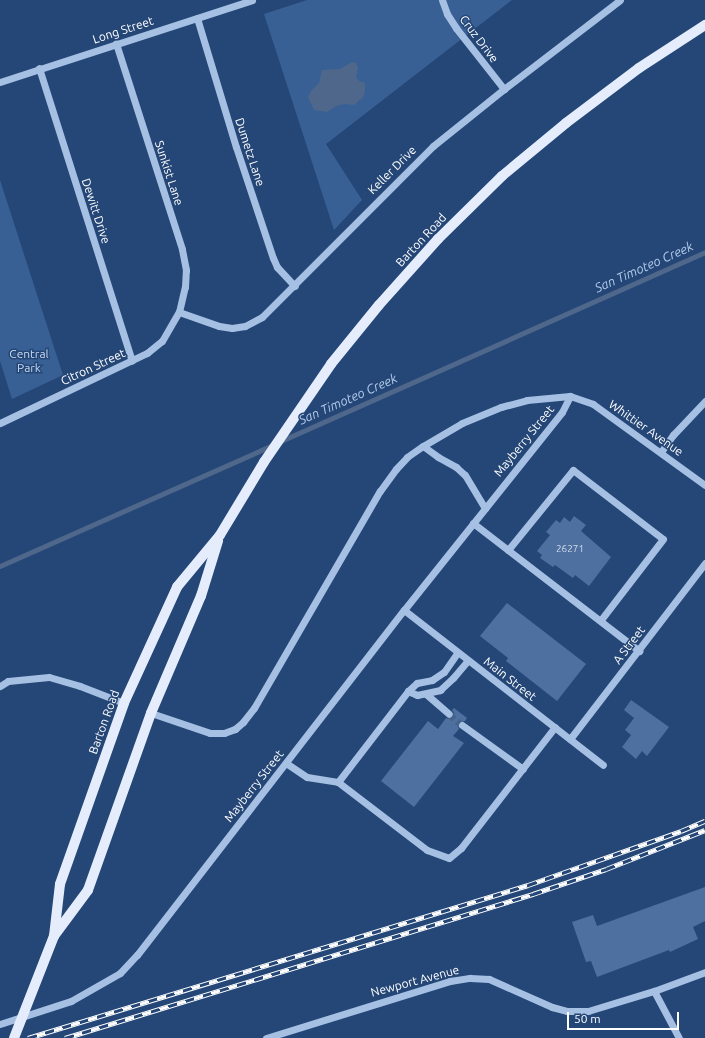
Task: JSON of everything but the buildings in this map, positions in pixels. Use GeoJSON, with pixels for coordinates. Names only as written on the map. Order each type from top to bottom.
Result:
{"type":"FeatureCollection","features":[{"type":"Feature","properties":{"kind":"main road","name":"Barton Road"},"geometry":{"type":"LineString","coordinates":[[14,1038],[54,936],[60,884],[124,703],[177,587],[220,535],[264,462],[331,364],[379,305],[438,239],[502,176],[566,123],[639,68],[705,25]]}},
{"type":"Feature","properties":{"kind":"main road","name":"Barton Road"},"geometry":{"type":"LineString","coordinates":[[54,936],[88,890],[151,713],[201,596],[220,535]]}},
{"type":"Feature","properties":{"kind":"street","name":"Long Street"},"geometry":{"type":"LineString","coordinates":[[0,82],[39,68],[252,0]]}},
{"type":"Feature","properties":{"kind":"street","name":"Cruz Drive"},"geometry":{"type":"LineString","coordinates":[[442,0],[447,14],[456,28],[504,89]]}},
{"type":"Feature","properties":{"kind":"street","name":"Keller Drive"},"geometry":{"type":"LineString","coordinates":[[179,312],[219,326],[232,328],[245,326],[262,317],[432,146],[620,0]]}},
{"type":"Feature","properties":{"kind":"street","name":"Dumetz Lane"},"geometry":{"type":"LineString","coordinates":[[197,18],[236,147],[273,258],[277,267],[294,286]]}},
{"type":"Feature","properties":{"kind":"street","name":"Sunkist Lane"},"geometry":{"type":"LineString","coordinates":[[116,43],[182,249],[186,270],[185,287],[179,312]]}},
{"type":"Feature","properties":{"kind":"street","name":"Dewitt Drive"},"geometry":{"type":"LineString","coordinates":[[39,68],[132,361]]}},
{"type":"Feature","properties":{"kind":"street","name":"Citron Street"},"geometry":{"type":"LineString","coordinates":[[0,423],[147,353],[162,341],[179,312]]}},
{"type":"Feature","properties":{"kind":"street","name":"Mayberry Street"},"geometry":{"type":"LineString","coordinates":[[151,713],[210,733],[224,733],[235,729],[243,722],[254,708],[380,491],[401,463],[423,446],[462,423],[501,407],[527,400],[570,396]]}},
{"type":"Feature","properties":{"kind":"street","name":"Mayberry Street"},"geometry":{"type":"LineString","coordinates":[[0,1024],[71,1001],[120,973],[137,955],[404,610],[562,412],[570,396]]}},
{"type":"Feature","properties":{"kind":"street","name":"Whittier Avenue"},"geometry":{"type":"LineString","coordinates":[[570,396],[593,404],[705,485]]}},
{"type":"Feature","properties":{"kind":"street"},"geometry":{"type":"LineString","coordinates":[[661,452],[673,435],[705,401]]}},
{"type":"Feature","properties":{"kind":"street"},"geometry":{"type":"LineString","coordinates":[[423,446],[438,457],[456,467],[465,475],[484,508]]}},
{"type":"Feature","properties":{"kind":"street"},"geometry":{"type":"LineString","coordinates":[[508,550],[573,470],[663,539],[600,621]]}},
{"type":"Feature","properties":{"kind":"street"},"geometry":{"type":"LineString","coordinates":[[473,523],[639,651]]}},
{"type":"Feature","properties":{"kind":"street","name":"A Street"},"geometry":{"type":"LineString","coordinates":[[570,739],[705,564]]}},
{"type":"Feature","properties":{"kind":"street","name":"Main Street"},"geometry":{"type":"LineString","coordinates":[[404,610],[603,765]]}},
{"type":"Feature","properties":{"kind":"street"},"geometry":{"type":"LineString","coordinates":[[338,782],[408,691],[417,683],[432,680],[444,672],[458,652]]}},
{"type":"Feature","properties":{"kind":"street"},"geometry":{"type":"LineString","coordinates":[[408,691],[417,695],[440,690],[468,660]]}},
{"type":"Feature","properties":{"kind":"street"},"geometry":{"type":"LineString","coordinates":[[0,686],[8,681],[49,677],[80,686],[124,703]]}},
{"type":"Feature","properties":{"kind":"street"},"geometry":{"type":"LineString","coordinates":[[426,694],[449,714]]}},
{"type":"Feature","properties":{"kind":"street"},"geometry":{"type":"LineString","coordinates":[[462,725],[522,768]]}},
{"type":"Feature","properties":{"kind":"street"},"geometry":{"type":"LineString","coordinates":[[286,763],[307,777],[338,782],[427,850],[449,858],[460,848],[555,727]]}},
{"type":"Feature","properties":{"kind":"street","name":"Newport Avenue"},"geometry":{"type":"LineString","coordinates":[[266,1038],[450,981],[470,978],[489,979],[552,1007],[567,1012],[588,1011],[654,991],[705,972]]}},
{"type":"Feature","properties":{"kind":"street"},"geometry":{"type":"LineString","coordinates":[[654,991],[679,1038]]}},
{"type":"Feature","properties":{"kind":"green space"},"geometry":{"type":"Polygon","coordinates":[[[307,0],[512,0],[326,144],[362,200],[334,230],[264,14],[307,0]]]}},
{"type":"Feature","properties":{"kind":"green space","name":"Central Park"},"geometry":{"type":"Polygon","coordinates":[[[0,180],[63,375],[12,399],[0,361],[0,180]]]}},
{"type":"Feature","properties":{"kind":"shaded area"},"geometry":{"type":"Polygon","coordinates":[[[352,62],[356,63],[358,68],[356,77],[359,81],[365,83],[363,97],[354,105],[344,104],[336,106],[327,112],[314,110],[308,97],[311,91],[319,83],[322,70],[340,69],[352,62]]]}},
{"type":"Feature","properties":{"kind":"waterway","name":"San Timoteo Creek"},"geometry":{"type":"LineString","coordinates":[[281,441],[705,252]]}},
{"type":"Feature","properties":{"kind":"waterway","name":"San Timoteo Creek"},"geometry":{"type":"LineString","coordinates":[[0,566],[273,445]]}},
{"type":"Feature","properties":{"kind":"tunnel"},"geometry":{"type":"LineString","coordinates":[[449,714],[462,725]]}},
{"type":"Feature","properties":{"kind":"railway"},"geometry":{"type":"LineString","coordinates":[[28,1038],[528,885],[681,831],[705,821]]}},
{"type":"Feature","properties":{"kind":"railway"},"geometry":{"type":"LineString","coordinates":[[65,1038],[533,894],[606,869],[705,830]]}}]}
